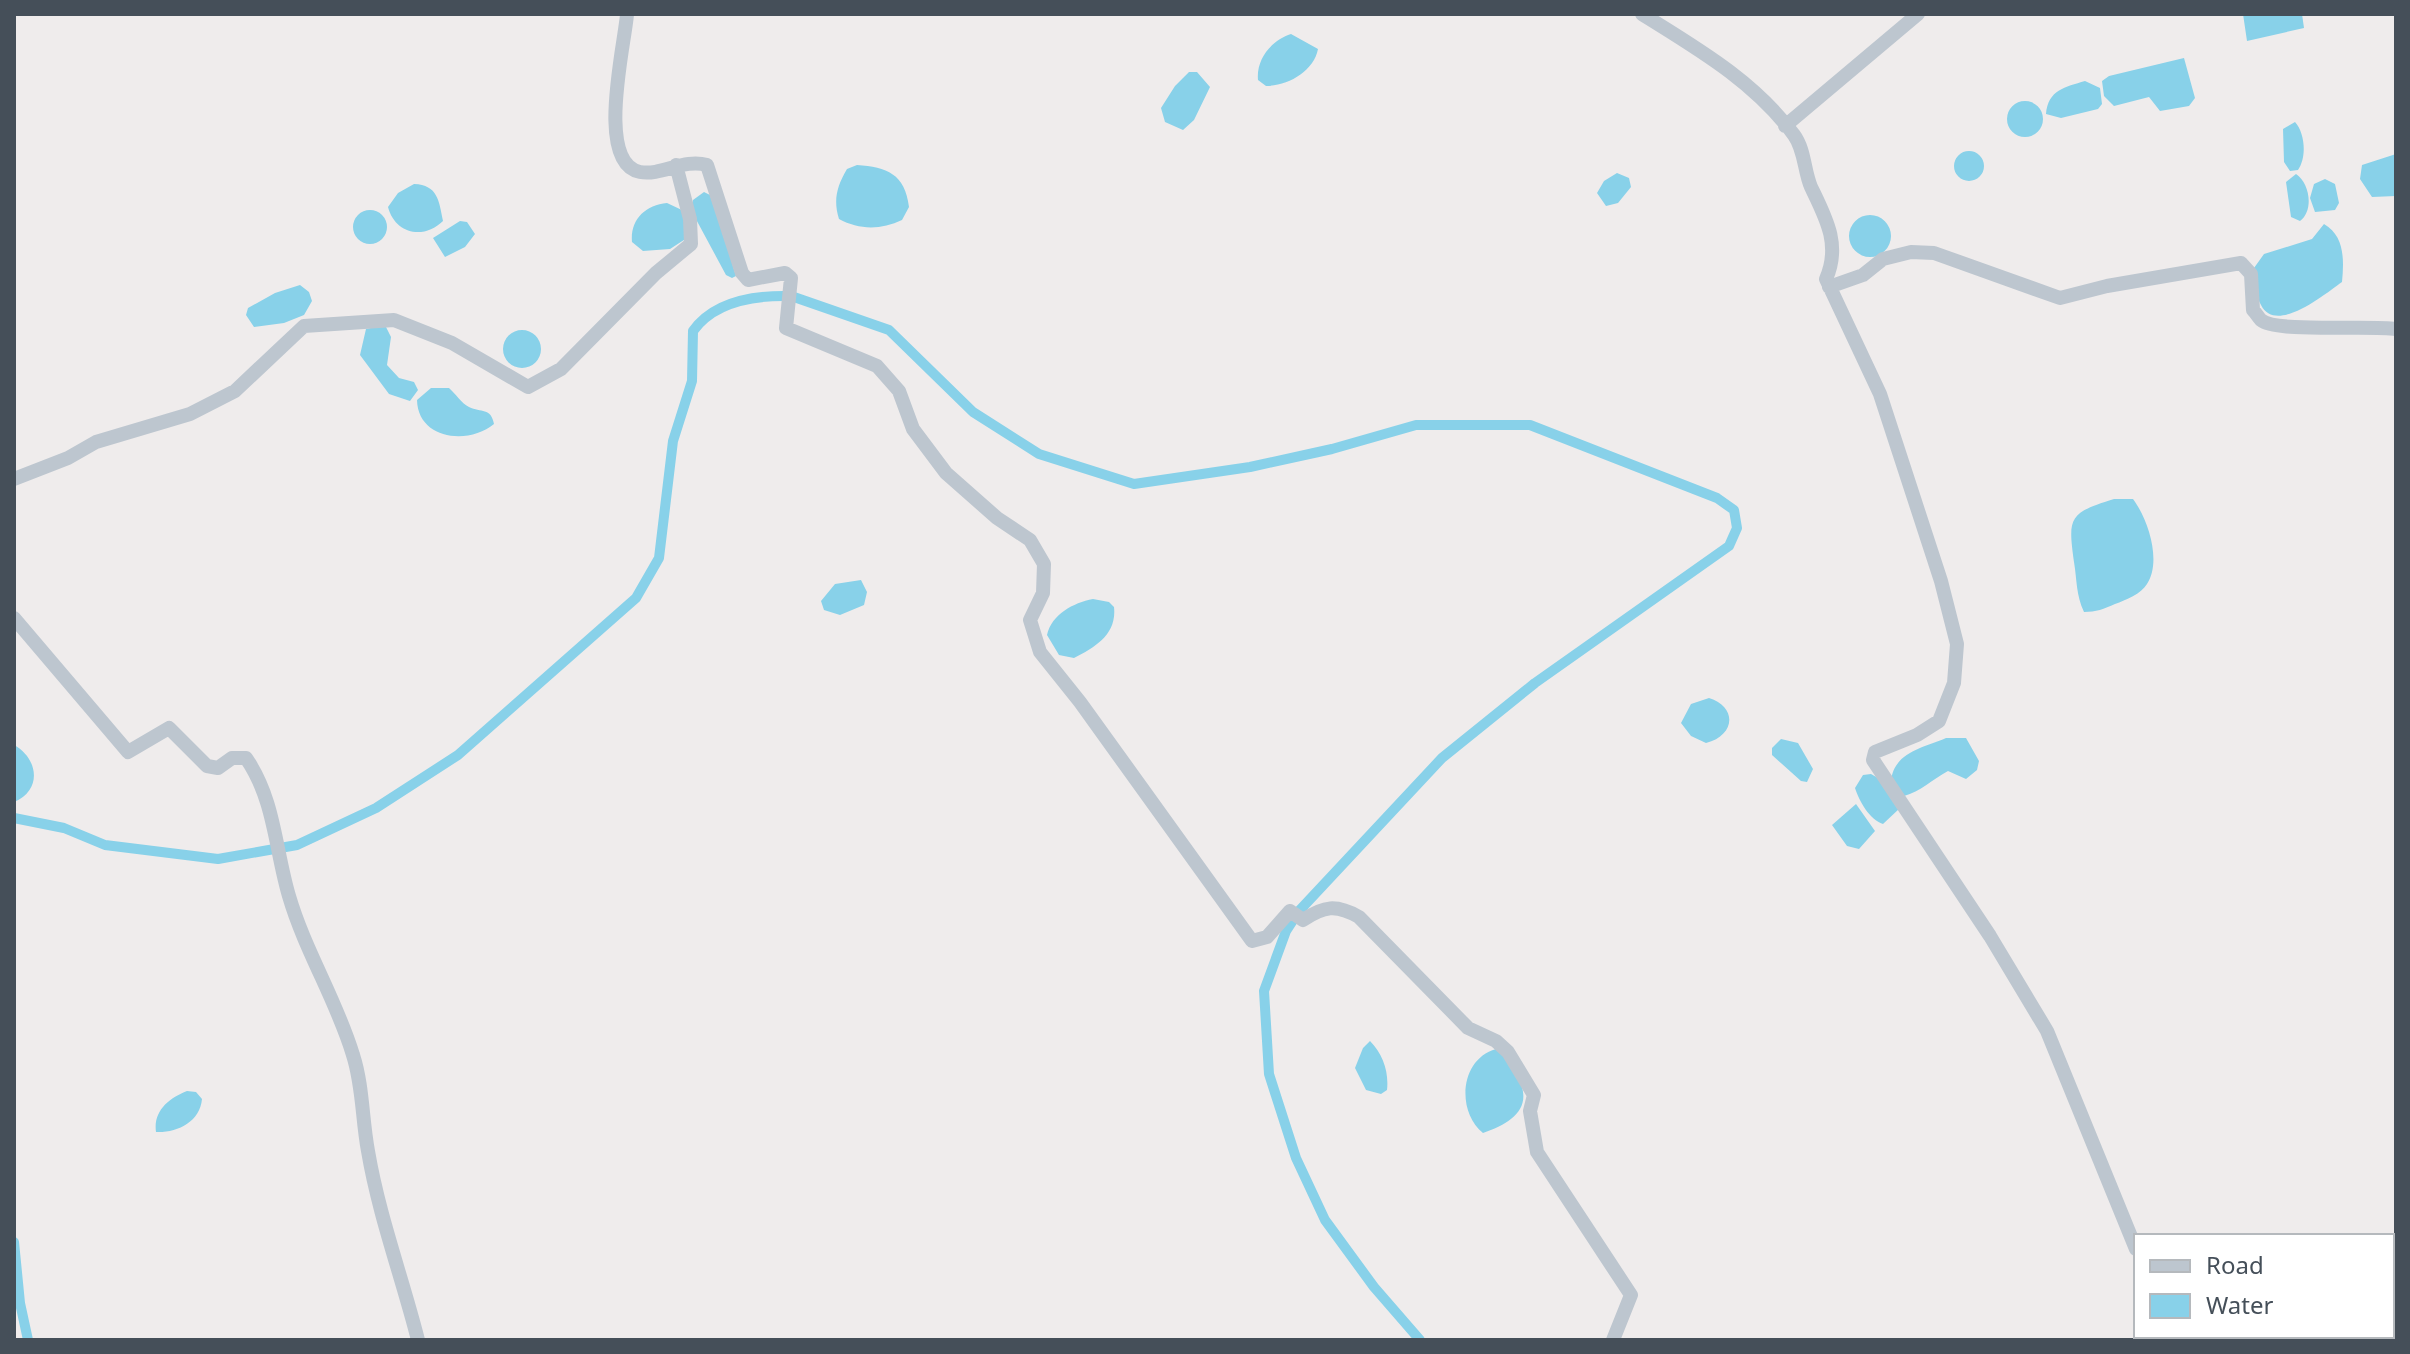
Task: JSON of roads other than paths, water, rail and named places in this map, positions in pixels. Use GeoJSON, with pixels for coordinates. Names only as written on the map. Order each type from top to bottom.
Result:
{"type":"FeatureCollection","features":[{"type":"Feature","properties":{"kind":"street"},"geometry":{"type":"LineString","coordinates":[[627,14],[619,75],[617,147],[634,170],[643,173],[676,165],[707,165],[742,273],[748,280],[785,273],[791,278],[786,328],[877,366],[899,391],[913,429],[946,473],[997,518],[1030,540],[1044,564],[1043,593],[1030,620],[1040,652],[1080,702],[1252,941],[1267,937],[1296,916],[1322,908],[1335,907],[1359,917],[1468,1028],[1496,1041],[1508,1052],[1534,1095],[1530,1111],[1537,1152],[1631,1295],[1613,1340]]}},
{"type":"Feature","properties":{"kind":"street"},"geometry":{"type":"LineString","coordinates":[[1642,14],[1727,66],[1796,137],[1807,179],[1829,221],[1833,253],[1826,279],[1880,394],[1941,581],[1957,644],[1954,683],[1939,721],[1917,735],[1884,746],[1875,752],[1873,760],[1990,936],[2047,1031],[2134,1244]]}},
{"type":"Feature","properties":{"kind":"street"},"geometry":{"type":"LineString","coordinates":[[1785,126],[1918,14]]}},
{"type":"Feature","properties":{"kind":"street"},"geometry":{"type":"LineString","coordinates":[[14,478],[68,458],[96,442],[190,414],[235,391],[304,326],[394,320],[452,343],[528,387],[561,369],[656,273],[691,244],[690,219],[676,165]]}},
{"type":"Feature","properties":{"kind":"street"},"geometry":{"type":"LineString","coordinates":[[1829,287],[1863,275],[1883,259],[1911,252],[1934,253],[2060,298],[2107,286],[2241,263],[2251,274],[2253,310],[2269,324],[2286,328],[2358,325],[2396,329]]}},
{"type":"Feature","properties":{"kind":"street"},"geometry":{"type":"LineString","coordinates":[[14,618],[128,752],[169,728],[207,766],[218,768],[232,758],[246,758],[258,775],[268,800],[289,897],[353,1055],[383,1222],[398,1260],[418,1340]]}},
{"type":"Feature","properties":{"kind":"water"},"geometry":{"type":"Polygon","coordinates":[[[2243,14],[2302,14],[2304,28],[2247,41],[2243,14]]]}},
{"type":"Feature","properties":{"kind":"water"},"geometry":{"type":"Polygon","coordinates":[[[1291,34],[1318,49],[1316,57],[1299,76],[1266,86],[1258,80],[1263,58],[1272,46],[1291,34]]]}},
{"type":"Feature","properties":{"kind":"water"},"geometry":{"type":"Polygon","coordinates":[[[2184,58],[2195,98],[2189,106],[2160,111],[2149,97],[2114,106],[2104,96],[2102,81],[2109,76],[2184,58]]]}},
{"type":"Feature","properties":{"kind":"water"},"geometry":{"type":"Polygon","coordinates":[[[1189,72],[1197,72],[1210,87],[1194,120],[1183,130],[1165,122],[1161,108],[1175,86],[1189,72]]]}},
{"type":"Feature","properties":{"kind":"water"},"geometry":{"type":"Polygon","coordinates":[[[2085,81],[2100,88],[2102,104],[2098,109],[2061,118],[2046,114],[2054,95],[2085,81]]]}},
{"type":"Feature","properties":{"kind":"water"},"geometry":{"type":"Polygon","coordinates":[[[2025,101],[2038,106],[2043,119],[2038,132],[2025,137],[2012,132],[2007,119],[2012,106],[2025,101]]]}},
{"type":"Feature","properties":{"kind":"water"},"geometry":{"type":"Polygon","coordinates":[[[2295,122],[2301,132],[2304,152],[2298,170],[2290,171],[2284,162],[2283,129],[2295,122]]]}},
{"type":"Feature","properties":{"kind":"water"},"geometry":{"type":"Polygon","coordinates":[[[1969,151],[1980,155],[1984,166],[1980,177],[1969,181],[1958,177],[1954,166],[1958,155],[1969,151]]]}},
{"type":"Feature","properties":{"kind":"water"},"geometry":{"type":"Polygon","coordinates":[[[2396,154],[2396,196],[2372,197],[2360,179],[2362,165],[2396,154]]]}},
{"type":"Feature","properties":{"kind":"water"},"geometry":{"type":"Polygon","coordinates":[[[857,165],[886,170],[899,180],[909,207],[902,220],[886,226],[870,227],[839,219],[836,206],[838,187],[847,169],[857,165]]]}},
{"type":"Feature","properties":{"kind":"water"},"geometry":{"type":"Polygon","coordinates":[[[1617,173],[1629,178],[1631,187],[1618,203],[1606,206],[1597,193],[1604,181],[1617,173]]]}},
{"type":"Feature","properties":{"kind":"water"},"geometry":{"type":"Polygon","coordinates":[[[2296,174],[2307,190],[2309,204],[2300,221],[2291,217],[2286,182],[2296,174]]]}},
{"type":"Feature","properties":{"kind":"water"},"geometry":{"type":"Polygon","coordinates":[[[2325,179],[2335,184],[2339,203],[2335,210],[2315,212],[2310,198],[2314,184],[2325,179]]]}},
{"type":"Feature","properties":{"kind":"water"},"geometry":{"type":"Polygon","coordinates":[[[414,184],[428,187],[438,201],[443,221],[427,231],[403,228],[388,207],[398,193],[414,184]]]}},
{"type":"Feature","properties":{"kind":"water"},"geometry":{"type":"Polygon","coordinates":[[[704,192],[712,196],[736,276],[732,278],[726,275],[691,210],[693,200],[704,192]]]}},
{"type":"Feature","properties":{"kind":"water"},"geometry":{"type":"Polygon","coordinates":[[[667,203],[684,211],[687,238],[670,249],[643,251],[632,242],[636,221],[646,210],[667,203]]]}},
{"type":"Feature","properties":{"kind":"water"},"geometry":{"type":"Polygon","coordinates":[[[370,210],[382,215],[387,227],[382,239],[370,244],[358,239],[353,227],[358,215],[370,210]]]}},
{"type":"Feature","properties":{"kind":"water"},"geometry":{"type":"Polygon","coordinates":[[[1870,215],[1885,221],[1891,236],[1885,251],[1870,257],[1855,251],[1849,236],[1855,221],[1870,215]]]}},
{"type":"Feature","properties":{"kind":"water"},"geometry":{"type":"Polygon","coordinates":[[[460,221],[467,222],[475,234],[465,247],[445,257],[433,238],[460,221]]]}},
{"type":"Feature","properties":{"kind":"water"},"geometry":{"type":"Polygon","coordinates":[[[2324,224],[2339,242],[2343,258],[2342,282],[2301,309],[2278,316],[2268,313],[2258,297],[2254,268],[2264,254],[2312,239],[2324,224]]]}},
{"type":"Feature","properties":{"kind":"water"},"geometry":{"type":"Polygon","coordinates":[[[300,285],[309,292],[312,301],[304,315],[284,323],[254,327],[246,315],[248,308],[275,293],[300,285]]]}},
{"type":"Feature","properties":{"kind":"water"},"geometry":{"type":"Polygon","coordinates":[[[385,325],[391,337],[387,365],[399,378],[414,382],[418,390],[410,401],[389,394],[360,355],[366,329],[385,325]]]}},
{"type":"Feature","properties":{"kind":"water"},"geometry":{"type":"Polygon","coordinates":[[[522,330],[536,335],[541,349],[536,363],[522,368],[508,363],[503,349],[508,335],[522,330]]]}},
{"type":"Feature","properties":{"kind":"water"},"geometry":{"type":"Polygon","coordinates":[[[431,388],[449,388],[466,405],[491,415],[494,424],[472,435],[446,435],[435,431],[426,424],[417,400],[431,388]]]}},
{"type":"Feature","properties":{"kind":"water"},"geometry":{"type":"Polygon","coordinates":[[[2114,499],[2133,499],[2144,517],[2153,552],[2151,575],[2144,588],[2133,596],[2104,609],[2084,612],[2077,587],[2072,526],[2080,513],[2114,499]]]}},
{"type":"Feature","properties":{"kind":"water"},"geometry":{"type":"Polygon","coordinates":[[[861,580],[867,592],[864,605],[840,615],[824,610],[821,601],[835,584],[861,580]]]}},
{"type":"Feature","properties":{"kind":"water"},"geometry":{"type":"Polygon","coordinates":[[[1093,599],[1109,602],[1114,607],[1108,632],[1097,644],[1074,658],[1059,655],[1047,635],[1053,621],[1078,603],[1093,599]]]}},
{"type":"Feature","properties":{"kind":"water"},"geometry":{"type":"Polygon","coordinates":[[[1709,698],[1725,708],[1729,721],[1723,734],[1706,743],[1691,736],[1681,723],[1691,704],[1709,698]]]}},
{"type":"Feature","properties":{"kind":"water"},"geometry":{"type":"Polygon","coordinates":[[[1946,738],[1966,738],[1979,761],[1977,770],[1966,779],[1948,771],[1904,796],[1891,781],[1898,763],[1911,752],[1946,738]]]}},
{"type":"Feature","properties":{"kind":"water"},"geometry":{"type":"Polygon","coordinates":[[[1781,739],[1798,743],[1813,769],[1807,782],[1801,781],[1772,755],[1772,748],[1781,739]]]}},
{"type":"Feature","properties":{"kind":"water"},"geometry":{"type":"Polygon","coordinates":[[[14,745],[28,758],[34,774],[30,790],[14,802],[14,745]]]}},
{"type":"Feature","properties":{"kind":"water"},"geometry":{"type":"Polygon","coordinates":[[[1871,774],[1878,778],[1900,808],[1883,824],[1866,809],[1855,788],[1863,775],[1871,774]]]}},
{"type":"Feature","properties":{"kind":"water"},"geometry":{"type":"Polygon","coordinates":[[[1856,804],[1875,831],[1859,849],[1847,846],[1832,825],[1856,804]]]}},
{"type":"Feature","properties":{"kind":"water"},"geometry":{"type":"Polygon","coordinates":[[[1370,1041],[1382,1057],[1386,1070],[1387,1090],[1381,1094],[1366,1090],[1355,1068],[1363,1048],[1370,1041]]]}},
{"type":"Feature","properties":{"kind":"water"},"geometry":{"type":"Polygon","coordinates":[[[1496,1049],[1505,1057],[1522,1086],[1522,1105],[1511,1119],[1483,1133],[1469,1112],[1466,1086],[1475,1063],[1496,1049]]]}},
{"type":"Feature","properties":{"kind":"water"},"geometry":{"type":"Polygon","coordinates":[[[187,1091],[196,1092],[202,1099],[197,1114],[179,1128],[156,1132],[157,1118],[164,1106],[187,1091]]]}},
{"type":"Feature","properties":{"kind":"waterway"},"geometry":{"type":"LineString","coordinates":[[14,818],[64,828],[105,845],[218,859],[297,845],[376,808],[458,755],[636,598],[659,558],[673,441],[692,381],[693,331],[711,314],[734,303],[784,296]]}},
{"type":"Feature","properties":{"kind":"waterway"},"geometry":{"type":"LineString","coordinates":[[794,297],[889,330],[973,412],[1039,454],[1134,484],[1250,467],[1332,449],[1416,425],[1530,425],[1717,498],[1734,510],[1737,528],[1729,546],[1535,683],[1442,758],[1299,911],[1286,931],[1264,991],[1269,1074],[1296,1158],[1325,1220],[1374,1287],[1420,1340]]}},
{"type":"Feature","properties":{"kind":"waterway"},"geometry":{"type":"LineString","coordinates":[[14,1242],[20,1303],[28,1340]]}}]}
